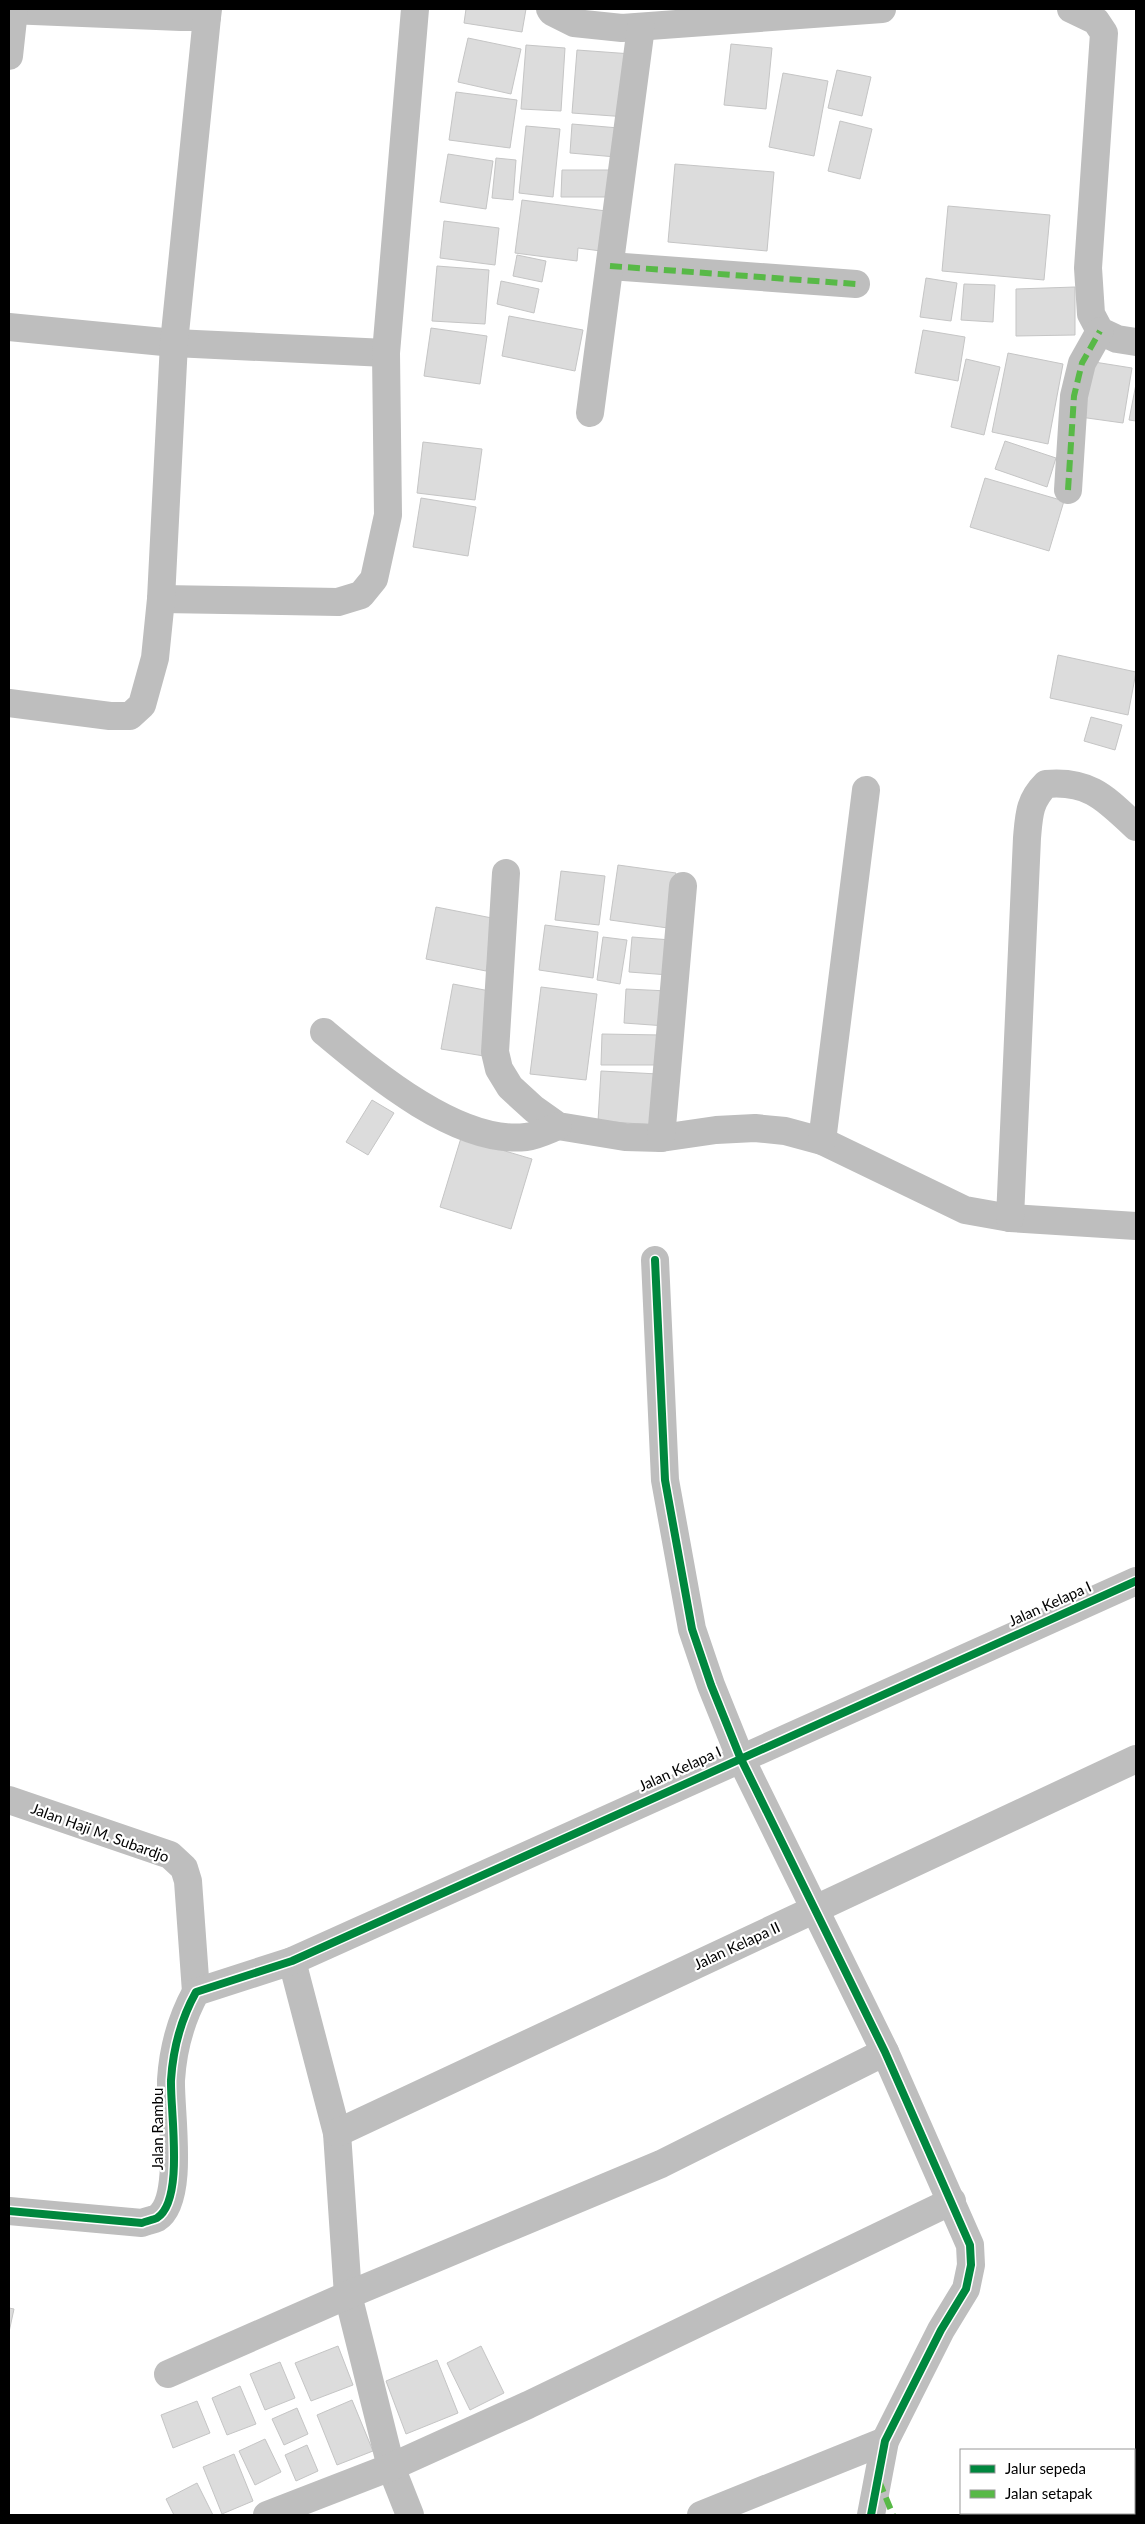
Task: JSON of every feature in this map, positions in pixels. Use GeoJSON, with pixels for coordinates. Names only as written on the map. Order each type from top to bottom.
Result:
{"type":"FeatureCollection","features":[{"type":"Feature","properties":{"kind":"street"},"geometry":{"type":"LineString","coordinates":[[161,600],[338,602],[360,595],[374,579],[388,515],[386,353],[415,9]]}},
{"type":"Feature","properties":{"kind":"street"},"geometry":{"type":"LineString","coordinates":[[551,10],[574,23],[597,27],[641,27],[882,9]]}},
{"type":"Feature","properties":{"kind":"street"},"geometry":{"type":"LineString","coordinates":[[1071,9],[1096,20],[1104,33],[1088,268],[1090,314],[1100,331],[1117,339],[1136,342]]}},
{"type":"Feature","properties":{"kind":"street"},"geometry":{"type":"LineString","coordinates":[[9,56],[11,10],[207,13],[174,343],[161,600],[155,658],[149,684],[142,705],[130,716],[110,716],[9,703]]}},
{"type":"Feature","properties":{"kind":"street"},"geometry":{"type":"LineString","coordinates":[[590,413],[641,27]]}},
{"type":"Feature","properties":{"kind":"street"},"geometry":{"type":"LineString","coordinates":[[610,266],[856,284]]}},
{"type":"Feature","properties":{"kind":"street"},"geometry":{"type":"LineString","coordinates":[[9,327],[174,343],[386,353]]}},
{"type":"Feature","properties":{"kind":"street"},"geometry":{"type":"LineString","coordinates":[[1068,490],[1074,396],[1082,363],[1100,331]]}},
{"type":"Feature","properties":{"kind":"street"},"geometry":{"type":"LineString","coordinates":[[1010,1218],[1028,838],[1030,814],[1035,795],[1046,784],[1066,782],[1091,790],[1136,827]]}},
{"type":"Feature","properties":{"kind":"street"},"geometry":{"type":"LineString","coordinates":[[822,1141],[866,790]]}},
{"type":"Feature","properties":{"kind":"street"},"geometry":{"type":"LineString","coordinates":[[506,873],[495,1052],[499,1069],[510,1088],[534,1109],[558,1126],[626,1137],[661,1138],[716,1130],[755,1128],[785,1131],[822,1141],[965,1210],[1010,1218],[1136,1226]]}},
{"type":"Feature","properties":{"kind":"street"},"geometry":{"type":"LineString","coordinates":[[661,1138],[683,886]]}},
{"type":"Feature","properties":{"kind":"street"},"geometry":{"type":"LineString","coordinates":[[324,1032],[376,1075],[424,1107],[470,1128],[505,1137],[527,1137],[558,1126]]}},
{"type":"Feature","properties":{"kind":"street"},"geometry":{"type":"LineString","coordinates":[[655,1260],[666,1480],[679,1565],[692,1629],[711,1685],[740,1757],[885,2052],[970,2245],[971,2265],[966,2289],[941,2330],[885,2441],[871,2515]]}},
{"type":"Feature","properties":{"kind":"street","name":"Jalan Kelapa I"},"geometry":{"type":"LineString","coordinates":[[292,1961],[740,1757],[1136,1581]]}},
{"type":"Feature","properties":{"kind":"street","name":"Jalan Kelapa II"},"geometry":{"type":"LineString","coordinates":[[337,2133],[1136,1759]]}},
{"type":"Feature","properties":{"kind":"street","name":"Jalan Haji M. Subardjo"},"geometry":{"type":"LineString","coordinates":[[9,1800],[170,1855],[184,1868],[188,1881],[196,1992]]}},
{"type":"Feature","properties":{"kind":"street"},"geometry":{"type":"LineString","coordinates":[[196,1992],[292,1961],[337,2133],[348,2295],[391,2467],[410,2515]]}},
{"type":"Feature","properties":{"kind":"street","name":"Jalan Rambu"},"geometry":{"type":"LineString","coordinates":[[9,2211],[142,2223],[156,2218],[165,2209],[170,2198],[174,2165],[172,2080],[177,2041],[184,2014],[196,1992]]}},
{"type":"Feature","properties":{"kind":"street"},"geometry":{"type":"LineString","coordinates":[[168,2374],[348,2295],[662,2164],[885,2052]]}},
{"type":"Feature","properties":{"kind":"street"},"geometry":{"type":"LineString","coordinates":[[267,2515],[391,2467],[528,2405],[952,2201]]}},
{"type":"Feature","properties":{"kind":"street"},"geometry":{"type":"LineString","coordinates":[[701,2515],[885,2441]]}},
{"type":"Feature","properties":{"kind":"building"},"geometry":{"type":"Polygon","coordinates":[[[466,9],[526,9],[522,32],[464,23],[466,9]]]}},
{"type":"Feature","properties":{"kind":"building"},"geometry":{"type":"Polygon","coordinates":[[[468,38],[521,49],[511,94],[458,82],[468,38]]]}},
{"type":"Feature","properties":{"kind":"building"},"geometry":{"type":"Polygon","coordinates":[[[731,44],[772,48],[766,109],[724,105],[731,44]]]}},
{"type":"Feature","properties":{"kind":"building"},"geometry":{"type":"Polygon","coordinates":[[[526,45],[565,48],[561,111],[521,109],[526,45]]]}},
{"type":"Feature","properties":{"kind":"building"},"geometry":{"type":"Polygon","coordinates":[[[577,50],[632,54],[627,117],[572,113],[577,50]]]}},
{"type":"Feature","properties":{"kind":"building"},"geometry":{"type":"Polygon","coordinates":[[[837,70],[871,77],[862,116],[828,108],[837,70]]]}},
{"type":"Feature","properties":{"kind":"building"},"geometry":{"type":"Polygon","coordinates":[[[783,73],[828,81],[814,156],[769,147],[783,73]]]}},
{"type":"Feature","properties":{"kind":"building"},"geometry":{"type":"Polygon","coordinates":[[[456,92],[517,100],[510,148],[449,140],[456,92]]]}},
{"type":"Feature","properties":{"kind":"building"},"geometry":{"type":"Polygon","coordinates":[[[840,121],[872,129],[860,179],[828,171],[840,121]]]}},
{"type":"Feature","properties":{"kind":"building"},"geometry":{"type":"Polygon","coordinates":[[[572,124],[619,128],[616,157],[570,153],[572,124]]]}},
{"type":"Feature","properties":{"kind":"building"},"geometry":{"type":"Polygon","coordinates":[[[526,126],[560,129],[553,197],[519,193],[526,126]]]}},
{"type":"Feature","properties":{"kind":"building"},"geometry":{"type":"Polygon","coordinates":[[[448,154],[493,161],[486,209],[440,202],[448,154]]]}},
{"type":"Feature","properties":{"kind":"building"},"geometry":{"type":"Polygon","coordinates":[[[496,158],[516,160],[513,200],[492,198],[496,158]]]}},
{"type":"Feature","properties":{"kind":"building"},"geometry":{"type":"Polygon","coordinates":[[[675,164],[774,172],[767,251],[668,242],[675,164]]]}},
{"type":"Feature","properties":{"kind":"building"},"geometry":{"type":"Polygon","coordinates":[[[562,170],[611,170],[611,197],[561,197],[562,170]]]}},
{"type":"Feature","properties":{"kind":"building"},"geometry":{"type":"Polygon","coordinates":[[[522,200],[606,211],[601,251],[578,248],[577,261],[515,253],[522,200]]]}},
{"type":"Feature","properties":{"kind":"building"},"geometry":{"type":"Polygon","coordinates":[[[948,206],[1050,215],[1044,280],[942,271],[948,206]]]}},
{"type":"Feature","properties":{"kind":"building"},"geometry":{"type":"Polygon","coordinates":[[[444,221],[499,228],[495,265],[440,258],[444,221]]]}},
{"type":"Feature","properties":{"kind":"building"},"geometry":{"type":"Polygon","coordinates":[[[517,255],[546,261],[542,282],[513,276],[517,255]]]}},
{"type":"Feature","properties":{"kind":"building"},"geometry":{"type":"Polygon","coordinates":[[[437,266],[489,270],[485,324],[432,321],[437,266]]]}},
{"type":"Feature","properties":{"kind":"building"},"geometry":{"type":"Polygon","coordinates":[[[926,278],[957,283],[951,321],[920,317],[926,278]]]}},
{"type":"Feature","properties":{"kind":"building"},"geometry":{"type":"Polygon","coordinates":[[[501,281],[539,289],[534,313],[497,304],[501,281]]]}},
{"type":"Feature","properties":{"kind":"building"},"geometry":{"type":"Polygon","coordinates":[[[964,284],[995,285],[993,322],[961,320],[964,284]]]}},
{"type":"Feature","properties":{"kind":"building"},"geometry":{"type":"Polygon","coordinates":[[[1075,287],[1075,335],[1016,336],[1016,289],[1075,287]]]}},
{"type":"Feature","properties":{"kind":"building"},"geometry":{"type":"Polygon","coordinates":[[[509,316],[583,330],[575,371],[502,356],[509,316]]]}},
{"type":"Feature","properties":{"kind":"building"},"geometry":{"type":"Polygon","coordinates":[[[431,328],[487,336],[480,384],[424,376],[431,328]]]}},
{"type":"Feature","properties":{"kind":"building"},"geometry":{"type":"Polygon","coordinates":[[[923,330],[965,337],[958,381],[915,373],[923,330]]]}},
{"type":"Feature","properties":{"kind":"building"},"geometry":{"type":"Polygon","coordinates":[[[1008,353],[1063,364],[1048,444],[992,432],[1008,353]]]}},
{"type":"Feature","properties":{"kind":"building"},"geometry":{"type":"Polygon","coordinates":[[[966,359],[1000,367],[984,435],[951,427],[966,359]]]}},
{"type":"Feature","properties":{"kind":"building"},"geometry":{"type":"Polygon","coordinates":[[[1088,361],[1132,368],[1123,423],[1080,417],[1088,361]]]}},
{"type":"Feature","properties":{"kind":"building"},"geometry":{"type":"Polygon","coordinates":[[[1136,384],[1136,421],[1129,420],[1136,384]]]}},
{"type":"Feature","properties":{"kind":"building"},"geometry":{"type":"Polygon","coordinates":[[[1005,441],[1056,458],[1047,487],[995,469],[1005,441]]]}},
{"type":"Feature","properties":{"kind":"building"},"geometry":{"type":"Polygon","coordinates":[[[423,442],[482,449],[475,500],[417,493],[423,442]]]}},
{"type":"Feature","properties":{"kind":"building"},"geometry":{"type":"Polygon","coordinates":[[[985,478],[1064,501],[1049,551],[970,527],[985,478]]]}},
{"type":"Feature","properties":{"kind":"building"},"geometry":{"type":"Polygon","coordinates":[[[421,498],[476,507],[468,556],[413,547],[421,498]]]}},
{"type":"Feature","properties":{"kind":"building"},"geometry":{"type":"Polygon","coordinates":[[[1058,655],[1136,672],[1128,715],[1050,698],[1058,655]]]}},
{"type":"Feature","properties":{"kind":"building"},"geometry":{"type":"Polygon","coordinates":[[[1091,717],[1122,725],[1115,750],[1084,741],[1091,717]]]}},
{"type":"Feature","properties":{"kind":"building"},"geometry":{"type":"Polygon","coordinates":[[[618,865],[676,873],[668,928],[610,920],[618,865]]]}},
{"type":"Feature","properties":{"kind":"building"},"geometry":{"type":"Polygon","coordinates":[[[561,871],[605,876],[599,925],[555,920],[561,871]]]}},
{"type":"Feature","properties":{"kind":"building"},"geometry":{"type":"Polygon","coordinates":[[[436,907],[497,919],[486,971],[426,959],[436,907]]]}},
{"type":"Feature","properties":{"kind":"building"},"geometry":{"type":"Polygon","coordinates":[[[545,925],[598,932],[593,978],[539,970],[545,925]]]}},
{"type":"Feature","properties":{"kind":"building"},"geometry":{"type":"Polygon","coordinates":[[[603,937],[627,940],[620,984],[597,980],[603,937]]]}},
{"type":"Feature","properties":{"kind":"building"},"geometry":{"type":"Polygon","coordinates":[[[632,937],[671,940],[669,975],[629,972],[632,937]]]}},
{"type":"Feature","properties":{"kind":"building"},"geometry":{"type":"Polygon","coordinates":[[[453,984],[495,992],[484,1056],[441,1049],[453,984]]]}},
{"type":"Feature","properties":{"kind":"building"},"geometry":{"type":"Polygon","coordinates":[[[541,987],[597,994],[586,1080],[530,1074],[541,987]]]}},
{"type":"Feature","properties":{"kind":"building"},"geometry":{"type":"Polygon","coordinates":[[[626,989],[668,991],[666,1026],[624,1023],[626,989]]]}},
{"type":"Feature","properties":{"kind":"building"},"geometry":{"type":"Polygon","coordinates":[[[602,1034],[661,1035],[661,1065],[601,1065],[602,1034]]]}},
{"type":"Feature","properties":{"kind":"building"},"geometry":{"type":"Polygon","coordinates":[[[601,1071],[658,1074],[655,1125],[598,1121],[601,1071]]]}},
{"type":"Feature","properties":{"kind":"building"},"geometry":{"type":"Polygon","coordinates":[[[372,1100],[394,1113],[368,1155],[346,1142],[372,1100]]]}},
{"type":"Feature","properties":{"kind":"building"},"geometry":{"type":"Polygon","coordinates":[[[461,1138],[532,1159],[511,1229],[440,1207],[461,1138]]]}},
{"type":"Feature","properties":{"kind":"building"},"geometry":{"type":"Polygon","coordinates":[[[9,2308],[14,2309],[9,2332],[9,2308]]]}},
{"type":"Feature","properties":{"kind":"building"},"geometry":{"type":"Polygon","coordinates":[[[338,2346],[353,2385],[311,2401],[295,2363],[338,2346]]]}},
{"type":"Feature","properties":{"kind":"building"},"geometry":{"type":"Polygon","coordinates":[[[481,2346],[504,2393],[470,2410],[447,2363],[481,2346]]]}},
{"type":"Feature","properties":{"kind":"building"},"geometry":{"type":"Polygon","coordinates":[[[437,2360],[458,2413],[406,2434],[386,2381],[437,2360]]]}},
{"type":"Feature","properties":{"kind":"building"},"geometry":{"type":"Polygon","coordinates":[[[280,2362],[295,2398],[265,2410],[250,2374],[280,2362]]]}},
{"type":"Feature","properties":{"kind":"building"},"geometry":{"type":"Polygon","coordinates":[[[240,2386],[256,2424],[227,2435],[212,2398],[240,2386]]]}},
{"type":"Feature","properties":{"kind":"building"},"geometry":{"type":"Polygon","coordinates":[[[352,2400],[373,2451],[337,2465],[317,2415],[352,2400]]]}},
{"type":"Feature","properties":{"kind":"building"},"geometry":{"type":"Polygon","coordinates":[[[197,2401],[210,2433],[173,2448],[161,2415],[197,2401]]]}},
{"type":"Feature","properties":{"kind":"building"},"geometry":{"type":"Polygon","coordinates":[[[297,2408],[308,2434],[284,2445],[272,2419],[297,2408]]]}},
{"type":"Feature","properties":{"kind":"building"},"geometry":{"type":"Polygon","coordinates":[[[265,2439],[281,2472],[255,2485],[239,2451],[265,2439]]]}},
{"type":"Feature","properties":{"kind":"building"},"geometry":{"type":"Polygon","coordinates":[[[307,2445],[318,2471],[296,2481],[285,2455],[307,2445]]]}},
{"type":"Feature","properties":{"kind":"building"},"geometry":{"type":"Polygon","coordinates":[[[234,2454],[253,2501],[222,2514],[203,2467],[234,2454]]]}},
{"type":"Feature","properties":{"kind":"building"},"geometry":{"type":"Polygon","coordinates":[[[197,2483],[213,2515],[174,2515],[166,2499],[197,2483]]]}},
{"type":"Feature","properties":{"kind":"marked path"},"geometry":{"type":"LineString","coordinates":[[610,266],[856,284]]}},
{"type":"Feature","properties":{"kind":"marked path"},"geometry":{"type":"LineString","coordinates":[[1068,490],[1074,396],[1082,363],[1100,331]]}},
{"type":"Feature","properties":{"kind":"marked path"},"geometry":{"type":"LineString","coordinates":[[879,2481],[893,2515]]}},
{"type":"Feature","properties":{"kind":"cycle path"},"geometry":{"type":"LineString","coordinates":[[655,1260],[665,1480],[692,1629],[711,1685],[740,1757],[885,2052],[970,2245],[971,2265],[966,2289],[941,2330],[885,2441],[871,2515]]}},
{"type":"Feature","properties":{"kind":"cycle path"},"geometry":{"type":"LineString","coordinates":[[9,2211],[142,2223],[157,2218],[166,2208],[171,2193],[173,2175],[171,2080],[174,2057],[182,2024],[196,1992],[292,1961],[1136,1581]]}}]}
